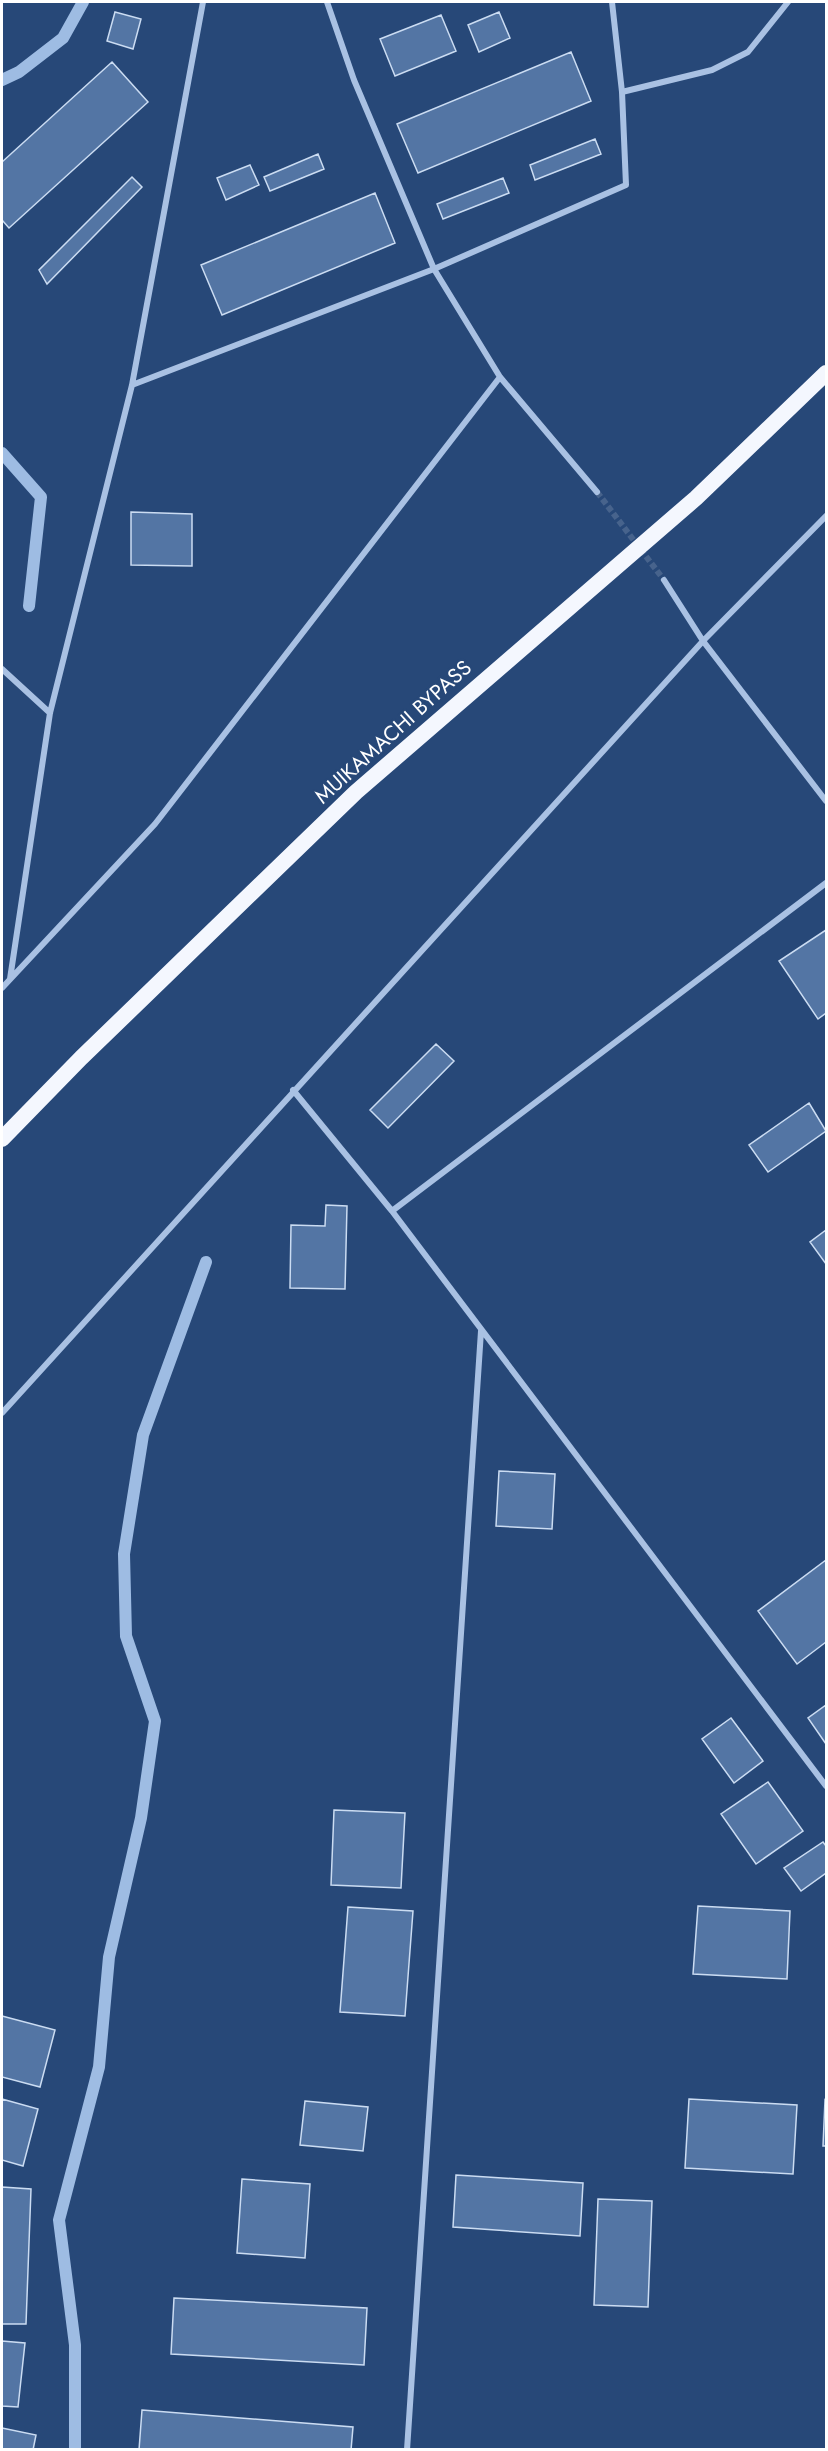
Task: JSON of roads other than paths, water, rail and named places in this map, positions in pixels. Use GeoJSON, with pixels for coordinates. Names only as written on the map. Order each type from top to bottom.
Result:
{"type":"FeatureCollection","features":[{"type":"Feature","properties":{"kind":"highway","name":"MUIKAMACHI BYPASS"},"geometry":{"type":"LineString","coordinates":[[2,1139],[81,1058],[356,792],[696,498],[826,373]]}},
{"type":"Feature","properties":{"kind":"street"},"geometry":{"type":"LineString","coordinates":[[10,979],[50,713],[132,385],[203,2]]}},
{"type":"Feature","properties":{"kind":"street"},"geometry":{"type":"LineString","coordinates":[[327,2],[354,80],[434,269],[500,377],[597,492]]}},
{"type":"Feature","properties":{"kind":"street"},"geometry":{"type":"LineString","coordinates":[[132,385],[434,269],[626,185],[622,92],[612,2]]}},
{"type":"Feature","properties":{"kind":"street"},"geometry":{"type":"LineString","coordinates":[[622,92],[712,70],[748,52],[788,2]]}},
{"type":"Feature","properties":{"kind":"street"},"geometry":{"type":"LineString","coordinates":[[2,988],[155,824],[500,377]]}},
{"type":"Feature","properties":{"kind":"street"},"geometry":{"type":"LineString","coordinates":[[2,1413],[703,641],[826,516]]}},
{"type":"Feature","properties":{"kind":"street"},"geometry":{"type":"LineString","coordinates":[[664,580],[703,641],[826,801]]}},
{"type":"Feature","properties":{"kind":"street"},"geometry":{"type":"LineString","coordinates":[[2,669],[50,713]]}},
{"type":"Feature","properties":{"kind":"street"},"geometry":{"type":"LineString","coordinates":[[392,1211],[826,883]]}},
{"type":"Feature","properties":{"kind":"street"},"geometry":{"type":"LineString","coordinates":[[293,1090],[392,1211],[826,1786]]}},
{"type":"Feature","properties":{"kind":"street"},"geometry":{"type":"LineString","coordinates":[[407,2450],[481,1331]]}},
{"type":"Feature","properties":{"kind":"waterway"},"geometry":{"type":"LineString","coordinates":[[2,80],[19,72],[63,38],[83,2]]}},
{"type":"Feature","properties":{"kind":"waterway"},"geometry":{"type":"LineString","coordinates":[[2,453],[41,497],[29,606]]}},
{"type":"Feature","properties":{"kind":"waterway"},"geometry":{"type":"LineString","coordinates":[[75,2450],[75,2345],[59,2220],[99,2067],[109,1957],[141,1818],[155,1721],[126,1636],[124,1554],[143,1435],[206,1262]]}},
{"type":"Feature","properties":{"kind":"tunnel"},"geometry":{"type":"LineString","coordinates":[[597,492],[664,580]]}}]}
